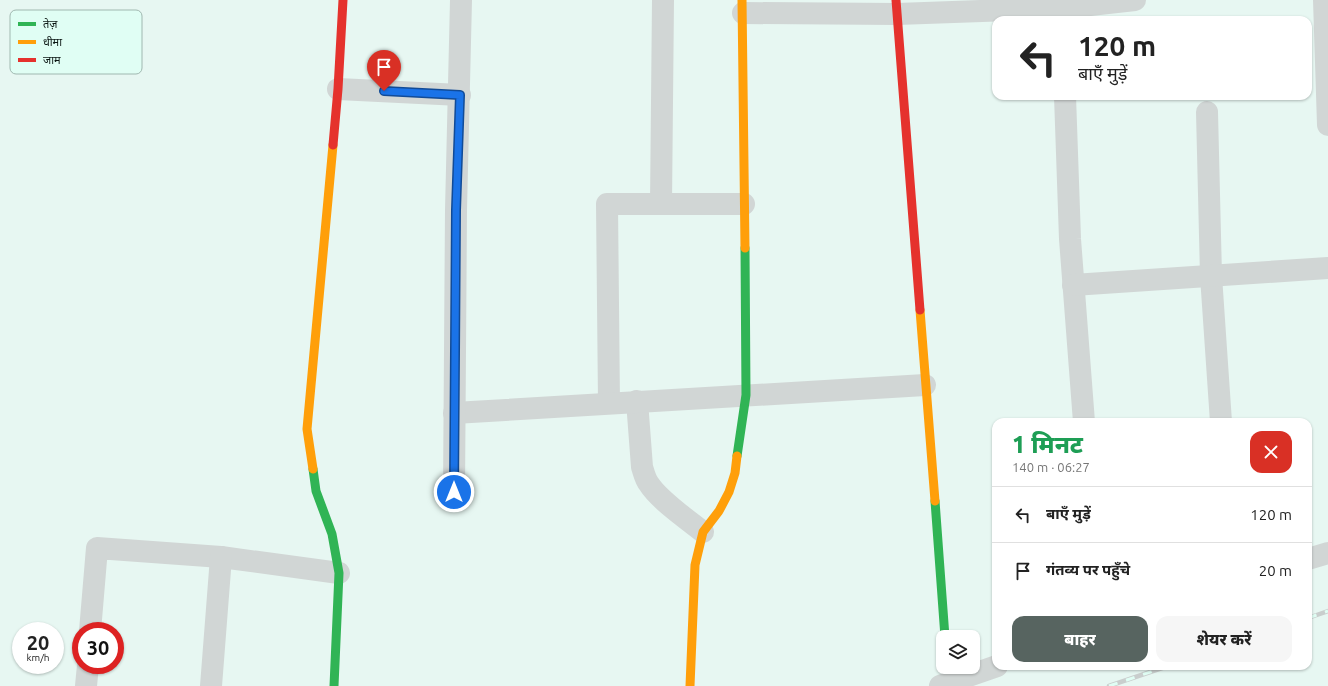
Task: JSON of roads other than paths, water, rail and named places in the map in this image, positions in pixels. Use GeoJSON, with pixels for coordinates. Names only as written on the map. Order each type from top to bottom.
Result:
{"type":"FeatureCollection","features":[{"type":"Feature","properties":{"kind":"street"},"geometry":{"type":"LineString","coordinates":[[334,686],[339,573],[332,534],[316,491],[308,429],[338,90],[343,0]]}},
{"type":"Feature","properties":{"kind":"street"},"geometry":{"type":"LineString","coordinates":[[454,492],[456,210],[460,95],[461,0]]}},
{"type":"Feature","properties":{"kind":"street"},"geometry":{"type":"LineString","coordinates":[[661,204],[663,0]]}},
{"type":"Feature","properties":{"kind":"street"},"geometry":{"type":"LineString","coordinates":[[690,686],[695,565],[703,532],[719,511],[729,492],[735,473],[746,395],[743,6],[1062,9],[1135,0]]}},
{"type":"Feature","properties":{"kind":"street"},"geometry":{"type":"LineString","coordinates":[[1324,0],[1328,125]]}},
{"type":"Feature","properties":{"kind":"street"},"geometry":{"type":"LineString","coordinates":[[896,7],[944,630]]}},
{"type":"Feature","properties":{"kind":"street"},"geometry":{"type":"LineString","coordinates":[[338,90],[460,95]]}},
{"type":"Feature","properties":{"kind":"street"},"geometry":{"type":"LineString","coordinates":[[1065,100],[1070,239],[1084,418]]}},
{"type":"Feature","properties":{"kind":"street"},"geometry":{"type":"LineString","coordinates":[[1207,112],[1211,276],[1221,418]]}},
{"type":"Feature","properties":{"kind":"street"},"geometry":{"type":"LineString","coordinates":[[609,403],[607,204],[744,204]]}},
{"type":"Feature","properties":{"kind":"street"},"geometry":{"type":"LineString","coordinates":[[1073,284],[1328,268]]}},
{"type":"Feature","properties":{"kind":"street"},"geometry":{"type":"LineString","coordinates":[[454,413],[925,385]]}},
{"type":"Feature","properties":{"kind":"street"},"geometry":{"type":"LineString","coordinates":[[637,401],[644,476],[659,496],[703,532]]}},
{"type":"Feature","properties":{"kind":"street"},"geometry":{"type":"LineString","coordinates":[[91,622],[97,548],[221,557],[339,573]]}},
{"type":"Feature","properties":{"kind":"street"},"geometry":{"type":"LineString","coordinates":[[1312,558],[1328,553]]}},
{"type":"Feature","properties":{"kind":"street"},"geometry":{"type":"LineString","coordinates":[[211,686],[221,557]]}},
{"type":"Feature","properties":{"kind":"street"},"geometry":{"type":"LineString","coordinates":[[945,679],[992,667]]}},
{"type":"Feature","properties":{"kind":"street"},"geometry":{"type":"LineString","coordinates":[[86,686],[87,674]]}},
{"type":"Feature","properties":{"kind":"railway"},"geometry":{"type":"LineString","coordinates":[[1312,617],[1328,611]]}},
{"type":"Feature","properties":{"kind":"railway"},"geometry":{"type":"LineString","coordinates":[[1109,686],[1156,670]]}}]}
